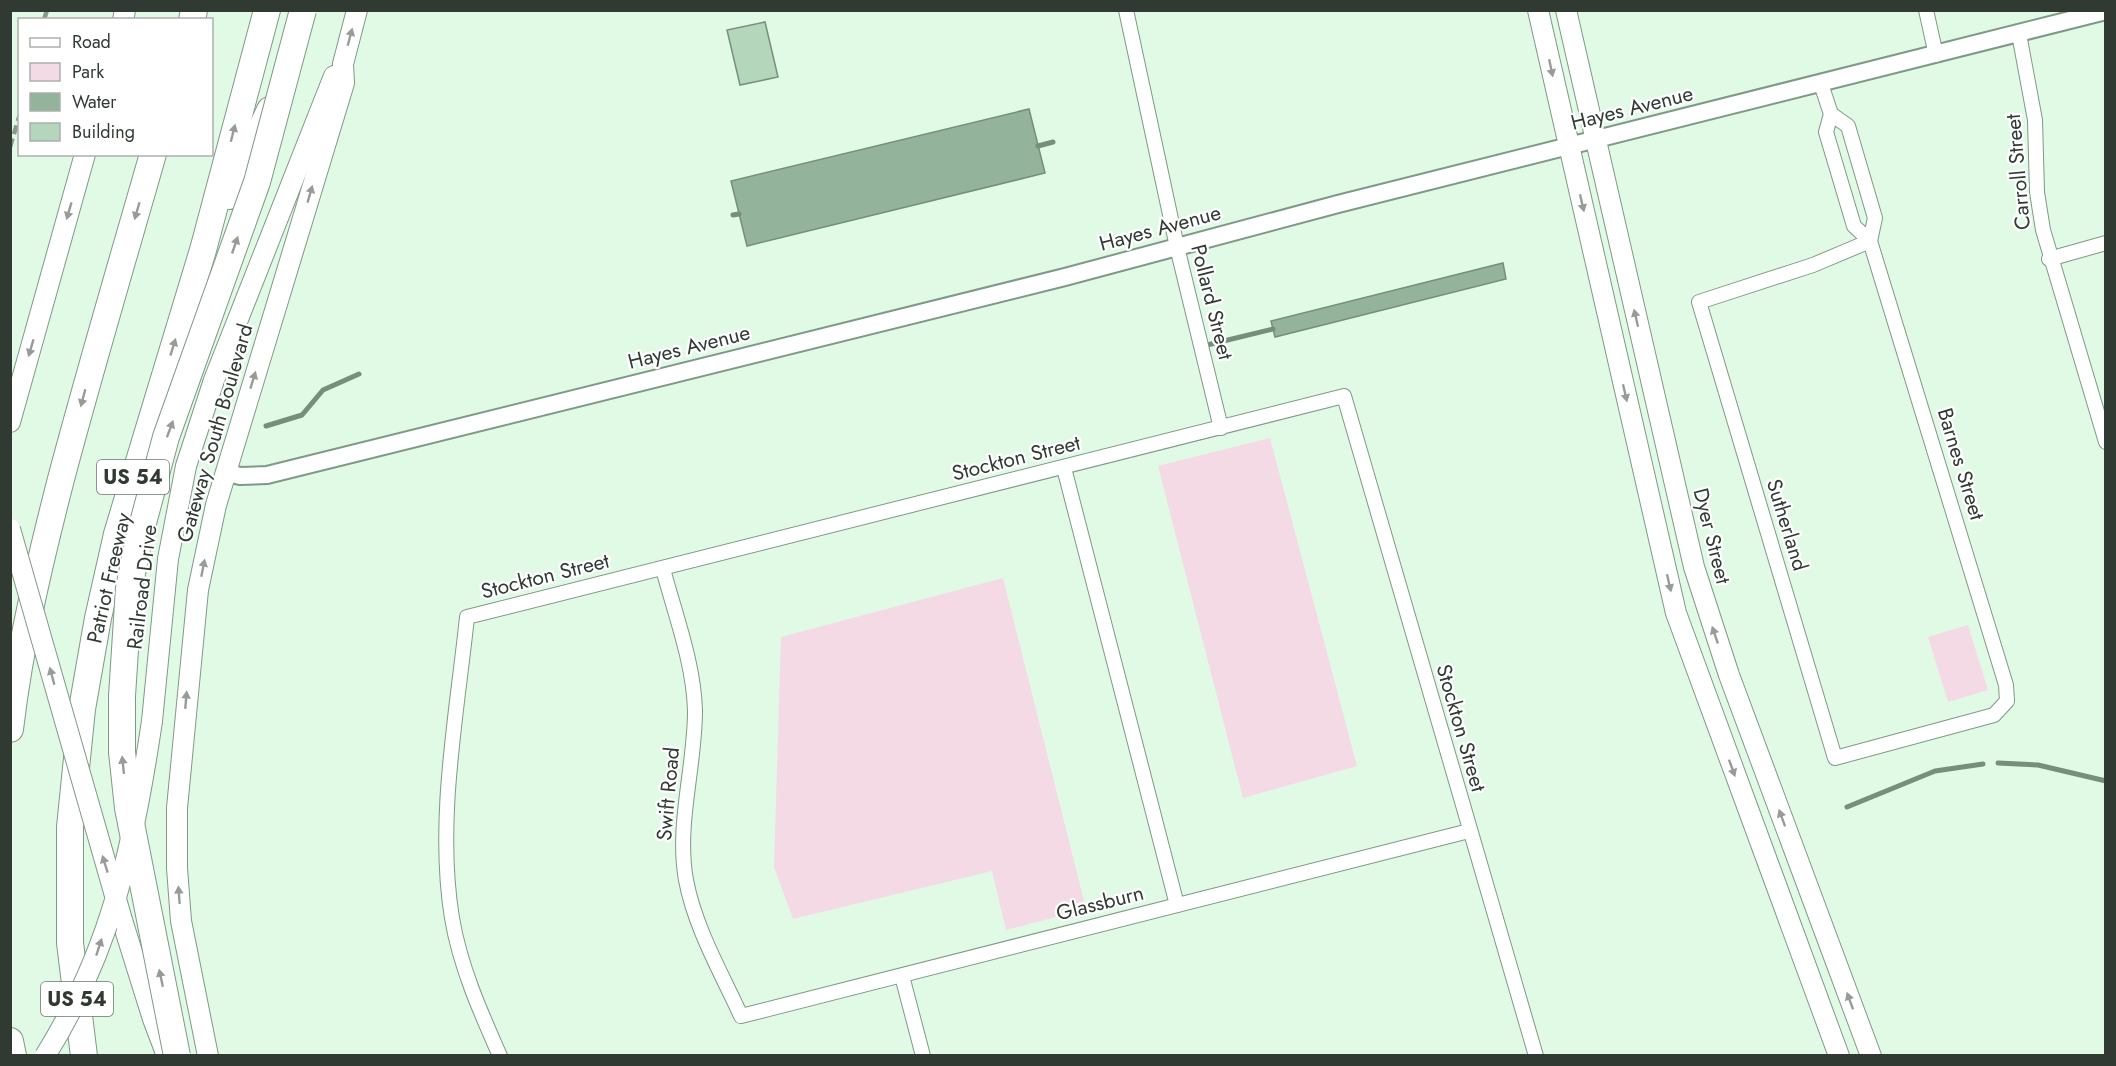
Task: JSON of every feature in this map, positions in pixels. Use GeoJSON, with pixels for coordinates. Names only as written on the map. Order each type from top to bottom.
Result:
{"type":"FeatureCollection","features":[{"type":"Feature","properties":{"kind":"highway","name":"Patriot Freeway"},"geometry":{"type":"LineString","coordinates":[[84,1056],[70,943],[69,885],[70,827],[82,709],[98,618],[117,534],[203,250],[267,10]]}},
{"type":"Feature","properties":{"kind":"highway"},"geometry":{"type":"LineString","coordinates":[[177,1056],[140,878],[124,775],[122,696],[129,588],[140,534],[166,437],[257,182],[303,10]]}},
{"type":"Feature","properties":{"kind":"highway"},"geometry":{"type":"LineString","coordinates":[[203,250],[287,73],[311,10]]}},
{"type":"Feature","properties":{"kind":"highway","name":"US 54"},"geometry":{"type":"LineString","coordinates":[[10,729],[18,665],[48,531],[102,325],[152,156]]}},
{"type":"Feature","properties":{"kind":"highway"},"geometry":{"type":"LineString","coordinates":[[10,1041],[14,1056]]}},
{"type":"Feature","properties":{"kind":"main road","name":"Gateway South Boulevard"},"geometry":{"type":"LineString","coordinates":[[206,1047],[181,921],[177,868],[177,808],[198,590],[225,472],[344,83],[343,64],[357,10]]}},
{"type":"Feature","properties":{"kind":"main road"},"geometry":{"type":"LineString","coordinates":[[1538,10],[1676,613],[1839,1056]]}},
{"type":"Feature","properties":{"kind":"main road","name":"Dyer Street"},"geometry":{"type":"LineString","coordinates":[[1566,10],[1704,603],[1871,1056]]}},
{"type":"Feature","properties":{"kind":"main road","name":"Railroad Drive"},"geometry":{"type":"LineString","coordinates":[[45,1056],[61,1030],[94,964],[128,863],[152,721],[162,606],[172,530],[186,466],[214,380],[331,80],[343,64]]}},
{"type":"Feature","properties":{"kind":"main road"},"geometry":{"type":"LineString","coordinates":[[10,422],[84,156]]}},
{"type":"Feature","properties":{"kind":"main road"},"geometry":{"type":"LineString","coordinates":[[10,529],[122,920],[167,1056]]}},
{"type":"Feature","properties":{"kind":"street","name":"Pollard Street"},"geometry":{"type":"LineString","coordinates":[[1126,10],[1177,247],[1221,428]]}},
{"type":"Feature","properties":{"kind":"street"},"geometry":{"type":"LineString","coordinates":[[1926,10],[1936,55]]}},
{"type":"Feature","properties":{"kind":"street","name":"Hayes Avenue"},"geometry":{"type":"LineString","coordinates":[[225,472],[240,476],[267,475],[2106,11]]}},
{"type":"Feature","properties":{"kind":"street","name":"Carroll Street"},"geometry":{"type":"LineString","coordinates":[[2019,34],[2033,103],[2038,199],[2049,259],[2106,442]]}},
{"type":"Feature","properties":{"kind":"street","name":"Barnes Street"},"geometry":{"type":"LineString","coordinates":[[1821,84],[1832,114],[1848,126],[1875,218],[1870,241],[2002,674],[2007,701]]}},
{"type":"Feature","properties":{"kind":"street","name":"Barnes Street"},"geometry":{"type":"LineString","coordinates":[[1832,114],[1826,132],[1854,226],[1870,241]]}},
{"type":"Feature","properties":{"kind":"street","name":"Sutherland"},"geometry":{"type":"LineString","coordinates":[[1870,241],[1813,265],[1699,303],[1702,314],[1835,758],[1994,715],[2007,701]]}},
{"type":"Feature","properties":{"kind":"street"},"geometry":{"type":"LineString","coordinates":[[2049,259],[2106,243]]}},
{"type":"Feature","properties":{"kind":"street","name":"Stockton Street"},"geometry":{"type":"LineString","coordinates":[[500,1056],[464,966],[452,919],[447,870],[449,799],[467,617],[1344,396],[1536,1056]]}},
{"type":"Feature","properties":{"kind":"street"},"geometry":{"type":"LineString","coordinates":[[1064,468],[1176,905]]}},
{"type":"Feature","properties":{"kind":"street","name":"Swift Road"},"geometry":{"type":"LineString","coordinates":[[663,568],[694,692],[694,726],[684,844],[686,881],[704,933],[741,1016]]}},
{"type":"Feature","properties":{"kind":"street","name":"Glassburn"},"geometry":{"type":"LineString","coordinates":[[741,1016],[1469,831]]}},
{"type":"Feature","properties":{"kind":"street"},"geometry":{"type":"LineString","coordinates":[[902,975],[923,1056]]}},
{"type":"Feature","properties":{"kind":"street"},"geometry":{"type":"LineString","coordinates":[[206,1047],[219,1056]]}},
{"type":"Feature","properties":{"kind":"green space"},"geometry":{"type":"Polygon","coordinates":[[[1270,438],[1357,766],[1243,798],[1158,466],[1270,438]]]}},
{"type":"Feature","properties":{"kind":"green space"},"geometry":{"type":"Polygon","coordinates":[[[1003,578],[1086,909],[1006,930],[992,871],[793,919],[774,867],[781,637],[1003,578]]]}},
{"type":"Feature","properties":{"kind":"green space"},"geometry":{"type":"Polygon","coordinates":[[[1968,625],[1988,690],[1948,702],[1928,637],[1968,625]]]}},
{"type":"Feature","properties":{"kind":"water"},"geometry":{"type":"Polygon","coordinates":[[[1029,109],[1045,173],[747,246],[731,181],[1029,109]]]}},
{"type":"Feature","properties":{"kind":"water"},"geometry":{"type":"Polygon","coordinates":[[[1503,263],[1506,279],[1275,337],[1271,321],[1503,263]]]}},
{"type":"Feature","properties":{"kind":"building"},"geometry":{"type":"Polygon","coordinates":[[[765,22],[778,77],[740,85],[727,30],[765,22]]]}},
{"type":"Feature","properties":{"kind":"waterway"},"geometry":{"type":"LineString","coordinates":[[1038,146],[1053,142]]}},
{"type":"Feature","properties":{"kind":"waterway"},"geometry":{"type":"LineString","coordinates":[[733,215],[739,214]]}},
{"type":"Feature","properties":{"kind":"waterway"},"geometry":{"type":"LineString","coordinates":[[1203,346],[1273,329]]}},
{"type":"Feature","properties":{"kind":"waterway"},"geometry":{"type":"LineString","coordinates":[[266,426],[302,415],[323,390],[359,374]]}},
{"type":"Feature","properties":{"kind":"waterway"},"geometry":{"type":"LineString","coordinates":[[1998,763],[2038,765],[2106,781]]}},
{"type":"Feature","properties":{"kind":"waterway"},"geometry":{"type":"LineString","coordinates":[[1847,807],[1935,771],[1983,764]]}},
{"type":"Feature","properties":{"kind":"railway"},"geometry":{"type":"LineString","coordinates":[[45,18],[47,10]]}},
{"type":"Feature","properties":{"kind":"railway"},"geometry":{"type":"LineString","coordinates":[[10,147],[18,121]]}}]}
